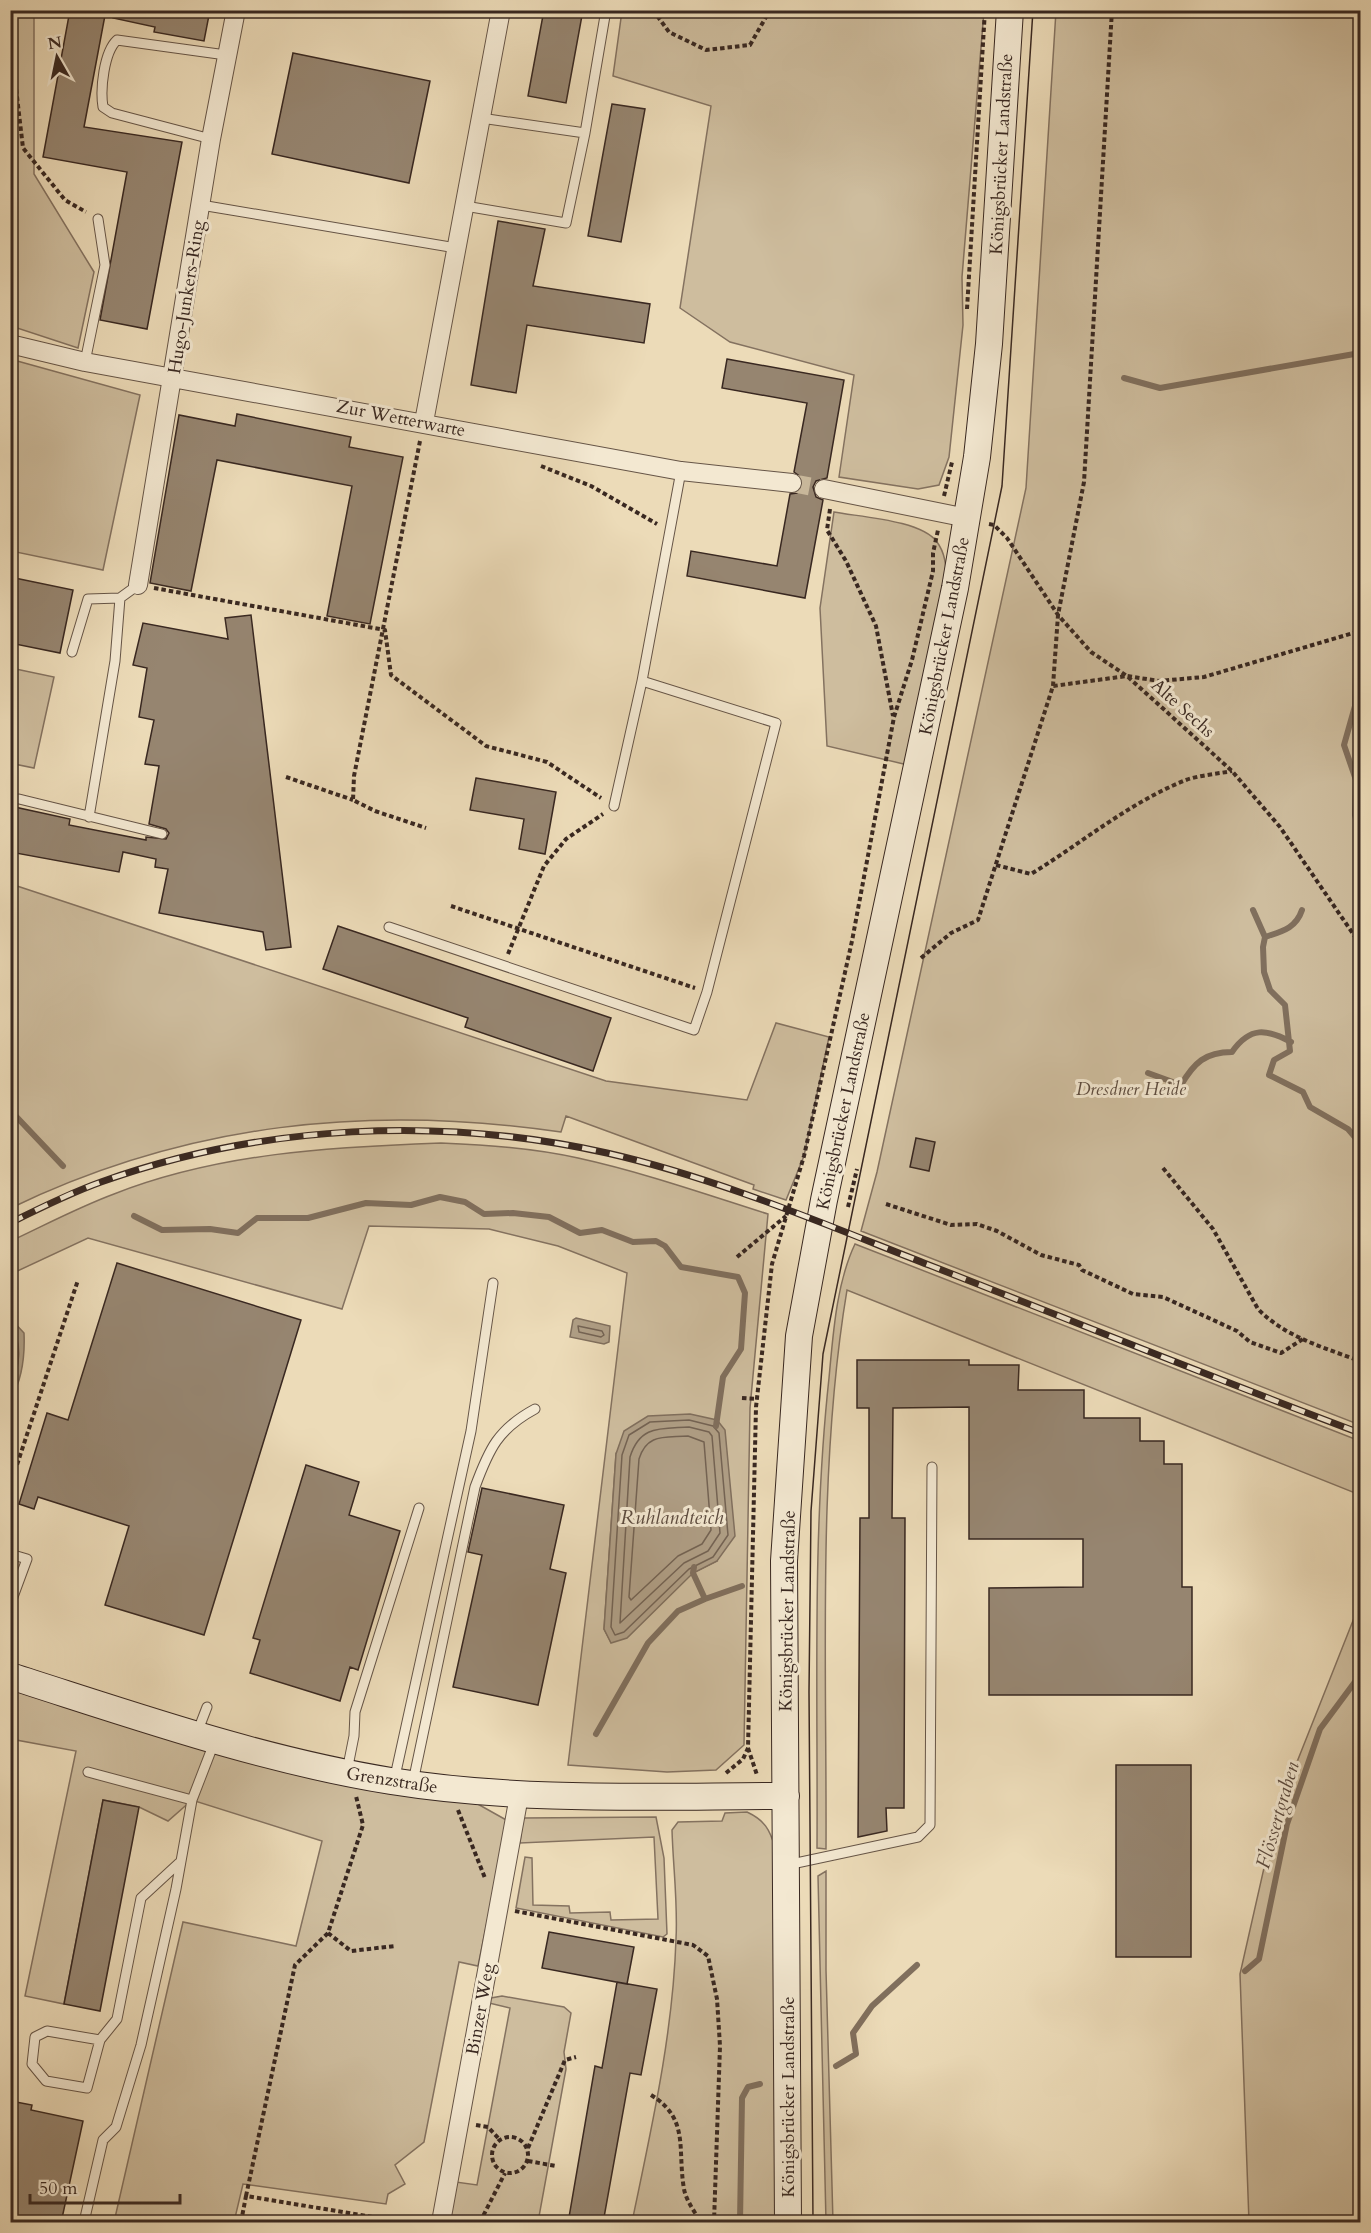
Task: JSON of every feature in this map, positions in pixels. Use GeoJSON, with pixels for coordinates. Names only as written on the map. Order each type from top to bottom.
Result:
{"type":"FeatureCollection","features":[{"type":"Feature","properties":{"kind":"main road","name":"Königsbrücker Landstraße"},"geometry":{"type":"LineString","coordinates":[[788,2223],[784,1561],[799,1336],[826,1189],[890,896],[967,518],[978,446],[989,344],[1010,10]]}},
{"type":"Feature","properties":{"kind":"main road","name":"Grenzstraße"},"geometry":{"type":"LineString","coordinates":[[10,1676],[206,1738],[349,1774],[403,1783],[519,1796],[786,1796]]}},
{"type":"Feature","properties":{"kind":"street","name":"Hugo-Junkers-Ring"},"geometry":{"type":"LineString","coordinates":[[138,585],[211,139],[236,10]]}},
{"type":"Feature","properties":{"kind":"street"},"geometry":{"type":"LineString","coordinates":[[424,422],[501,10]]}},
{"type":"Feature","properties":{"kind":"street","name":"Zur Wetterwarte"},"geometry":{"type":"LineString","coordinates":[[10,344],[85,362],[424,422],[681,471],[792,483]]}},
{"type":"Feature","properties":{"kind":"street"},"geometry":{"type":"LineString","coordinates":[[825,489],[967,518]]}},
{"type":"Feature","properties":{"kind":"street","name":"Binzer Weg"},"geometry":{"type":"LineString","coordinates":[[441,2223],[519,1796]]}},
{"type":"Feature","properties":{"kind":"lane"},"geometry":{"type":"LineString","coordinates":[[465,206],[566,223],[585,133],[606,10]]}},
{"type":"Feature","properties":{"kind":"lane"},"geometry":{"type":"LineString","coordinates":[[211,139],[112,113],[103,107],[101,97],[111,46],[117,40],[226,55]]}},
{"type":"Feature","properties":{"kind":"lane"},"geometry":{"type":"LineString","coordinates":[[481,118],[585,133]]}},
{"type":"Feature","properties":{"kind":"lane"},"geometry":{"type":"LineString","coordinates":[[201,205],[456,248]]}},
{"type":"Feature","properties":{"kind":"lane"},"geometry":{"type":"LineString","coordinates":[[85,362],[105,265],[98,219]]}},
{"type":"Feature","properties":{"kind":"lane"},"geometry":{"type":"LineString","coordinates":[[614,806],[642,681],[681,471]]}},
{"type":"Feature","properties":{"kind":"lane"},"geometry":{"type":"LineString","coordinates":[[72,652],[88,598],[120,598],[138,585]]}},
{"type":"Feature","properties":{"kind":"lane"},"geometry":{"type":"LineString","coordinates":[[89,817],[115,661],[120,598]]}},
{"type":"Feature","properties":{"kind":"lane"},"geometry":{"type":"LineString","coordinates":[[389,927],[694,1030],[707,992],[776,723],[642,681]]}},
{"type":"Feature","properties":{"kind":"lane"},"geometry":{"type":"LineString","coordinates":[[19,799],[162,834]]}},
{"type":"Feature","properties":{"kind":"lane"},"geometry":{"type":"LineString","coordinates":[[403,1783],[471,1431],[493,1283]]}},
{"type":"Feature","properties":{"kind":"lane"},"geometry":{"type":"LineString","coordinates":[[403,1783],[475,1487],[489,1451],[513,1421],[535,1409]]}},
{"type":"Feature","properties":{"kind":"lane"},"geometry":{"type":"LineString","coordinates":[[787,1865],[918,1837],[930,1825],[932,1467]]}},
{"type":"Feature","properties":{"kind":"lane"},"geometry":{"type":"LineString","coordinates":[[349,1774],[355,1712],[419,1508]]}},
{"type":"Feature","properties":{"kind":"lane"},"geometry":{"type":"LineString","coordinates":[[10,1554],[27,1559],[10,1605]]}},
{"type":"Feature","properties":{"kind":"lane"},"geometry":{"type":"LineString","coordinates":[[84,2223],[103,2140],[116,2127],[141,2045],[206,1738],[207,1707]]}},
{"type":"Feature","properties":{"kind":"lane"},"geometry":{"type":"LineString","coordinates":[[88,1772],[192,1800]]}},
{"type":"Feature","properties":{"kind":"lane"},"geometry":{"type":"LineString","coordinates":[[100,2040],[47,2031],[35,2037],[32,2064],[46,2082],[87,2088],[100,2040],[117,2019],[141,1898],[179,1863]]}},
{"type":"Feature","properties":{"kind":"path"},"geometry":{"type":"LineString","coordinates":[[652,10],[669,32],[706,50],[750,45],[770,10]]}},
{"type":"Feature","properties":{"kind":"path"},"geometry":{"type":"LineString","coordinates":[[967,311],[985,10]]}},
{"type":"Feature","properties":{"kind":"path"},"geometry":{"type":"LineString","coordinates":[[921,958],[951,933],[978,920],[1053,686],[1058,615],[1084,482],[1112,10]]}},
{"type":"Feature","properties":{"kind":"path"},"geometry":{"type":"LineString","coordinates":[[10,37],[23,148],[65,200],[98,219]]}},
{"type":"Feature","properties":{"kind":"path"},"geometry":{"type":"LineString","coordinates":[[353,800],[354,776],[385,630],[424,422]]}},
{"type":"Feature","properties":{"kind":"path"},"geometry":{"type":"LineString","coordinates":[[721,1776],[735,1768],[743,1759],[748,1748],[757,1399],[772,1264],[804,1156],[852,941],[894,717],[912,660],[933,571],[933,553],[946,478],[954,456]]}},
{"type":"Feature","properties":{"kind":"path"},"geometry":{"type":"LineString","coordinates":[[531,463],[591,486],[669,531]]}},
{"type":"Feature","properties":{"kind":"path","name":"Alte Sechs"},"geometry":{"type":"LineString","coordinates":[[967,518],[994,525],[1007,538],[1058,615],[1091,652],[1127,676],[1232,771],[1280,827],[1360,944]]}},
{"type":"Feature","properties":{"kind":"path"},"geometry":{"type":"LineString","coordinates":[[828,525],[827,530],[846,561],[876,626],[894,717]]}},
{"type":"Feature","properties":{"kind":"path"},"geometry":{"type":"LineString","coordinates":[[138,585],[385,630]]}},
{"type":"Feature","properties":{"kind":"path"},"geometry":{"type":"LineString","coordinates":[[385,630],[391,675],[486,746],[547,762],[614,806],[566,839],[544,866],[502,966]]}},
{"type":"Feature","properties":{"kind":"path"},"geometry":{"type":"LineString","coordinates":[[1053,686],[1127,676],[1159,681],[1204,677],[1360,631]]}},
{"type":"Feature","properties":{"kind":"path"},"geometry":{"type":"LineString","coordinates":[[996,865],[1031,874],[1070,850],[1091,833],[1160,793],[1187,780],[1232,771]]}},
{"type":"Feature","properties":{"kind":"path"},"geometry":{"type":"LineString","coordinates":[[286,777],[426,828]]}},
{"type":"Feature","properties":{"kind":"path"},"geometry":{"type":"LineString","coordinates":[[451,906],[707,992]]}},
{"type":"Feature","properties":{"kind":"path"},"geometry":{"type":"LineString","coordinates":[[1163,1168],[1213,1229],[1258,1309],[1269,1320],[1303,1339],[1360,1361]]}},
{"type":"Feature","properties":{"kind":"path"},"geometry":{"type":"LineString","coordinates":[[848,1207],[856,1169]]}},
{"type":"Feature","properties":{"kind":"path"},"geometry":{"type":"LineString","coordinates":[[886,1204],[951,1225],[977,1224],[997,1231],[1041,1255],[1079,1265],[1082,1270],[1133,1294],[1163,1297],[1237,1331],[1250,1342],[1272,1351],[1281,1353],[1303,1339]]}},
{"type":"Feature","properties":{"kind":"path"},"geometry":{"type":"LineString","coordinates":[[737,1257],[786,1216]]}},
{"type":"Feature","properties":{"kind":"path"},"geometry":{"type":"LineString","coordinates":[[10,1486],[78,1280]]}},
{"type":"Feature","properties":{"kind":"path"},"geometry":{"type":"LineString","coordinates":[[742,1398],[757,1399]]}},
{"type":"Feature","properties":{"kind":"path"},"geometry":{"type":"LineString","coordinates":[[241,2223],[295,1965],[328,1933],[363,1825],[349,1774]]}},
{"type":"Feature","properties":{"kind":"path"},"geometry":{"type":"LineString","coordinates":[[451,1789],[493,1900],[499,1907],[693,1945],[708,1956],[717,1999],[720,2046],[714,2223]]}},
{"type":"Feature","properties":{"kind":"path"},"geometry":{"type":"LineString","coordinates":[[328,1933],[351,1951],[395,1946]]}},
{"type":"Feature","properties":{"kind":"path"},"geometry":{"type":"LineString","coordinates":[[528,2149],[516,2137],[500,2140],[493,2149],[493,2161],[505,2173],[516,2173],[528,2161],[528,2149],[565,2060],[576,2057]]}},
{"type":"Feature","properties":{"kind":"path"},"geometry":{"type":"LineString","coordinates":[[651,2095],[667,2105],[677,2119],[684,2192],[700,2223]]}},
{"type":"Feature","properties":{"kind":"path"},"geometry":{"type":"LineString","coordinates":[[488,2127],[500,2140]]}},
{"type":"Feature","properties":{"kind":"path"},"geometry":{"type":"LineString","coordinates":[[528,2161],[556,2166]]}},
{"type":"Feature","properties":{"kind":"path"},"geometry":{"type":"LineString","coordinates":[[480,2223],[505,2173]]}},
{"type":"Feature","properties":{"kind":"path"},"geometry":{"type":"LineString","coordinates":[[246,2196],[403,2222]]}},
{"type":"Feature","properties":{"kind":"green space"},"geometry":{"type":"Polygon","coordinates":[[[11,10],[34,11],[34,174],[94,272],[78,348],[11,326],[11,10]]]}},
{"type":"Feature","properties":{"kind":"green space"},"geometry":{"type":"Polygon","coordinates":[[[622,11],[984,11],[962,277],[963,325],[949,457],[939,485],[918,489],[839,477],[854,375],[730,342],[680,308],[711,106],[613,76],[622,11]]]}},
{"type":"Feature","properties":{"kind":"green space","name":"Dresdner Heide"},"geometry":{"type":"Polygon","coordinates":[[[1056,11],[1360,11],[1360,1425],[861,1231],[877,1172],[1026,488],[1056,11]]]}},
{"type":"Feature","properties":{"kind":"green space"},"geometry":{"type":"Polygon","coordinates":[[[10,359],[140,395],[103,570],[11,551],[10,359]]]}},
{"type":"Feature","properties":{"kind":"green space"},"geometry":{"type":"Polygon","coordinates":[[[834,512],[904,524],[918,529],[937,542],[944,556],[947,582],[908,765],[827,746],[820,608],[834,512]]]}},
{"type":"Feature","properties":{"kind":"green space"},"geometry":{"type":"Polygon","coordinates":[[[11,668],[54,677],[34,768],[14,764],[11,776],[11,668]]]}},
{"type":"Feature","properties":{"kind":"green space"},"geometry":{"type":"Polygon","coordinates":[[[11,884],[606,1081],[747,1100],[776,1023],[829,1037],[804,1156],[786,1200],[753,1189],[754,1185],[566,1116],[561,1132],[489,1124],[419,1120],[349,1121],[280,1128],[212,1139],[144,1156],[77,1179],[11,1208],[11,884]]]}},
{"type":"Feature","properties":{"kind":"green space"},"geometry":{"type":"Polygon","coordinates":[[[441,1143],[527,1149],[561,1155],[650,1177],[768,1214],[750,1408],[744,1745],[716,1770],[667,1772],[568,1765],[627,1273],[558,1246],[489,1229],[369,1226],[342,1309],[88,1238],[11,1274],[11,1241],[88,1205],[153,1180],[194,1169],[275,1155],[358,1147],[441,1143]],[[616,1454],[604,1629],[611,1642],[693,1573],[717,1561],[616,1454]]]}},
{"type":"Feature","properties":{"kind":"green space"},"geometry":{"type":"Polygon","coordinates":[[[855,1244],[1360,1441],[1360,1495],[847,1290],[831,1427],[827,1498],[826,1849],[817,1848],[817,1613],[820,1495],[836,1310],[843,1276],[855,1244]]]}},
{"type":"Feature","properties":{"kind":"green space"},"geometry":{"type":"Polygon","coordinates":[[[1360,1603],[1360,2222],[1249,2222],[1240,1974],[1276,1815],[1360,1603]]]}},
{"type":"Feature","properties":{"kind":"green space"},"geometry":{"type":"Polygon","coordinates":[[[10,1676],[451,1789],[508,1821],[478,1966],[459,1962],[424,2142],[395,2165],[405,2184],[388,2194],[386,2204],[243,2184],[234,2222],[114,2222],[183,1922],[296,1946],[322,1841],[192,1800],[168,1821],[139,1807],[103,1800],[64,2004],[25,1996],[76,1751],[11,1739],[10,1676]]]}},
{"type":"Feature","properties":{"kind":"green space"},"geometry":{"type":"Polygon","coordinates":[[[747,1812],[766,1826],[775,1848],[776,2222],[632,2222],[660,2082],[671,2011],[676,1925],[672,1830],[678,1822],[722,1821],[725,1813],[747,1812]]]}},
{"type":"Feature","properties":{"kind":"green space"},"geometry":{"type":"Polygon","coordinates":[[[656,1817],[664,1858],[667,1934],[663,1937],[516,1908],[525,1857],[532,1858],[533,1905],[569,1906],[570,1913],[610,1912],[611,1920],[658,1919],[654,1837],[520,1843],[523,1818],[656,1817]]]}},
{"type":"Feature","properties":{"kind":"green space"},"geometry":{"type":"Polygon","coordinates":[[[826,1871],[826,1970],[833,2222],[826,2222],[818,1876],[826,1871]]]}},
{"type":"Feature","properties":{"kind":"green space"},"geometry":{"type":"Polygon","coordinates":[[[502,1996],[564,2007],[571,2013],[564,2052],[566,2069],[538,2222],[450,2222],[456,2182],[477,2185],[510,2008],[489,2003],[491,1998],[502,1996]]]}},
{"type":"Feature","properties":{"kind":"water"},"geometry":{"type":"Polygon","coordinates":[[[576,1318],[610,1326],[609,1342],[604,1344],[570,1337],[573,1320],[576,1318]]]}},
{"type":"Feature","properties":{"kind":"water"},"geometry":{"type":"Polygon","coordinates":[[[11,1319],[24,1333],[24,1342],[21,1375],[11,1399],[11,1319]]]}},
{"type":"Feature","properties":{"kind":"water","name":"Ruhlandteich"},"geometry":{"type":"Polygon","coordinates":[[[690,1414],[717,1420],[725,1430],[735,1536],[717,1561],[693,1573],[627,1638],[611,1643],[604,1629],[616,1454],[624,1431],[648,1416],[690,1414]]]}},
{"type":"Feature","properties":{"kind":"building"},"geometry":{"type":"Polygon","coordinates":[[[70,10],[106,10],[84,127],[182,142],[147,329],[100,320],[127,172],[43,157],[70,10]]]}},
{"type":"Feature","properties":{"kind":"building"},"geometry":{"type":"Polygon","coordinates":[[[113,10],[210,10],[204,41],[154,32],[155,27],[113,18],[113,10]]]}},
{"type":"Feature","properties":{"kind":"building"},"geometry":{"type":"Polygon","coordinates":[[[544,10],[583,10],[566,103],[528,96],[544,10]]]}},
{"type":"Feature","properties":{"kind":"building"},"geometry":{"type":"Polygon","coordinates":[[[293,53],[430,81],[409,183],[272,154],[293,53]]]}},
{"type":"Feature","properties":{"kind":"building"},"geometry":{"type":"Polygon","coordinates":[[[612,104],[645,109],[621,242],[588,236],[612,104]]]}},
{"type":"Feature","properties":{"kind":"building"},"geometry":{"type":"Polygon","coordinates":[[[498,221],[545,229],[533,286],[650,304],[644,343],[527,325],[516,393],[471,385],[498,221]]]}},
{"type":"Feature","properties":{"kind":"building"},"geometry":{"type":"Polygon","coordinates":[[[727,359],[844,380],[827,478],[816,481],[813,487],[816,497],[823,500],[805,598],[687,576],[691,551],[777,566],[790,494],[797,493],[803,485],[802,478],[794,472],[807,403],[722,388],[727,359]]]}},
{"type":"Feature","properties":{"kind":"building"},"geometry":{"type":"Polygon","coordinates":[[[237,414],[351,437],[349,447],[403,457],[370,624],[327,616],[352,486],[217,460],[191,591],[150,583],[179,415],[235,426],[237,414]]]}},
{"type":"Feature","properties":{"kind":"building"},"geometry":{"type":"Polygon","coordinates":[[[10,577],[73,590],[60,653],[10,643],[10,577]]]}},
{"type":"Feature","properties":{"kind":"building"},"geometry":{"type":"Polygon","coordinates":[[[251,615],[291,947],[266,950],[263,932],[159,913],[168,869],[155,867],[156,859],[123,852],[119,872],[10,852],[10,806],[70,819],[69,825],[146,840],[146,837],[166,839],[169,833],[166,829],[149,824],[159,766],[145,764],[154,720],[139,717],[147,668],[133,665],[143,623],[228,639],[225,618],[251,615]]]}},
{"type":"Feature","properties":{"kind":"building"},"geometry":{"type":"Polygon","coordinates":[[[476,778],[556,792],[545,854],[519,849],[524,819],[470,810],[476,778]]]}},
{"type":"Feature","properties":{"kind":"building"},"geometry":{"type":"Polygon","coordinates":[[[338,926],[611,1018],[593,1071],[465,1027],[468,1018],[323,969],[338,926]]]}},
{"type":"Feature","properties":{"kind":"building"},"geometry":{"type":"Polygon","coordinates":[[[916,1138],[935,1142],[929,1171],[910,1167],[916,1138]]]}},
{"type":"Feature","properties":{"kind":"building"},"geometry":{"type":"Polygon","coordinates":[[[117,1263],[301,1320],[204,1635],[105,1605],[129,1526],[38,1497],[34,1509],[19,1504],[47,1413],[68,1420],[117,1263]]]}},
{"type":"Feature","properties":{"kind":"building"},"geometry":{"type":"Polygon","coordinates":[[[857,1360],[969,1360],[969,1365],[1019,1365],[1018,1390],[1084,1390],[1084,1418],[1140,1418],[1140,1441],[1164,1441],[1164,1464],[1182,1464],[1182,1587],[1192,1587],[1192,1695],[989,1695],[989,1588],[1083,1587],[1083,1539],[969,1539],[969,1407],[893,1408],[892,1518],[905,1518],[904,1808],[886,1808],[887,1831],[858,1837],[860,1518],[869,1518],[869,1408],[857,1408],[857,1360]]]}},
{"type":"Feature","properties":{"kind":"building"},"geometry":{"type":"Polygon","coordinates":[[[306,1465],[359,1482],[349,1515],[400,1531],[358,1670],[350,1667],[340,1701],[250,1673],[260,1640],[253,1638],[306,1465]]]}},
{"type":"Feature","properties":{"kind":"building"},"geometry":{"type":"Polygon","coordinates":[[[482,1488],[564,1505],[550,1569],[566,1573],[538,1705],[453,1687],[482,1555],[468,1552],[482,1488]]]}},
{"type":"Feature","properties":{"kind":"building"},"geometry":{"type":"Polygon","coordinates":[[[1116,1765],[1191,1765],[1191,1957],[1116,1957],[1116,1765]]]}},
{"type":"Feature","properties":{"kind":"building"},"geometry":{"type":"Polygon","coordinates":[[[103,1800],[139,1807],[100,2011],[64,2004],[103,1800]]]}},
{"type":"Feature","properties":{"kind":"building"},"geometry":{"type":"Polygon","coordinates":[[[549,1932],[634,1947],[627,1984],[542,1968],[549,1932]]]}},
{"type":"Feature","properties":{"kind":"building"},"geometry":{"type":"Polygon","coordinates":[[[617,1982],[657,1989],[641,2075],[630,2073],[603,2223],[568,2223],[595,2066],[602,2068],[617,1982]]]}},
{"type":"Feature","properties":{"kind":"building"},"geometry":{"type":"Polygon","coordinates":[[[16,2102],[32,2105],[31,2110],[83,2121],[61,2223],[10,2223],[10,2130],[16,2102]]]}},
{"type":"Feature","properties":{"kind":"waterway"},"geometry":{"type":"LineString","coordinates":[[1124,378],[1160,388],[1360,353]]}},
{"type":"Feature","properties":{"kind":"waterway"},"geometry":{"type":"LineString","coordinates":[[1360,669],[1356,672],[1355,706],[1344,745],[1356,780],[1355,815],[1360,834],[1360,858]]}},
{"type":"Feature","properties":{"kind":"waterway"},"geometry":{"type":"LineString","coordinates":[[1253,910],[1265,937],[1264,972],[1270,990],[1285,1005],[1290,1051],[1274,1060],[1269,1075],[1303,1092],[1310,1107],[1348,1129],[1360,1143]]}},
{"type":"Feature","properties":{"kind":"waterway"},"geometry":{"type":"LineString","coordinates":[[1265,937],[1283,931],[1292,925],[1302,910]]}},
{"type":"Feature","properties":{"kind":"waterway"},"geometry":{"type":"LineString","coordinates":[[1148,1073],[1181,1085],[1201,1060],[1214,1054],[1232,1052],[1252,1034],[1259,1032],[1274,1034],[1291,1042]]}},
{"type":"Feature","properties":{"kind":"waterway"},"geometry":{"type":"LineString","coordinates":[[10,1110],[63,1166]]}},
{"type":"Feature","properties":{"kind":"waterway"},"geometry":{"type":"LineString","coordinates":[[134,1216],[162,1230],[210,1229],[238,1233],[257,1218],[308,1218],[366,1203],[411,1205],[440,1197],[465,1202],[484,1214],[513,1213],[549,1217],[580,1233],[602,1230],[633,1242],[656,1241],[665,1246],[681,1267],[738,1277],[745,1293],[741,1349],[723,1377],[716,1426]]}},
{"type":"Feature","properties":{"kind":"waterway"},"geometry":{"type":"LineString","coordinates":[[694,1567],[693,1573],[705,1599],[742,1586]]}},
{"type":"Feature","properties":{"kind":"waterway"},"geometry":{"type":"LineString","coordinates":[[596,1734],[648,1643],[678,1611],[705,1599]]}},
{"type":"Feature","properties":{"kind":"waterway","name":"Flössertgraben"},"geometry":{"type":"LineString","coordinates":[[1245,1971],[1259,1959],[1287,1824],[1320,1729],[1360,1675]]}},
{"type":"Feature","properties":{"kind":"waterway","name":"Flössertgraben"},"geometry":{"type":"LineString","coordinates":[[836,2066],[856,2054],[853,2033],[872,2006],[917,1965]]}},
{"type":"Feature","properties":{"kind":"waterway","name":"Flössertgraben"},"geometry":{"type":"LineString","coordinates":[[740,2222],[742,2098],[748,2087],[760,2084]]}},
{"type":"Feature","properties":{"kind":"tunnel"},"geometry":{"type":"LineString","coordinates":[[792,483],[824,489]]}},
{"type":"Feature","properties":{"kind":"tram line"},"geometry":{"type":"LineString","coordinates":[[813,2222],[809,1692],[811,1511],[823,1354],[1002,486],[1033,10]]}},
{"type":"Feature","properties":{"kind":"railway"},"geometry":{"type":"LineString","coordinates":[[10,1223],[89,1186],[162,1163],[225,1148],[288,1138],[352,1132],[416,1131],[481,1134],[544,1141],[648,1163],[770,1203],[1360,1433]]}}]}
